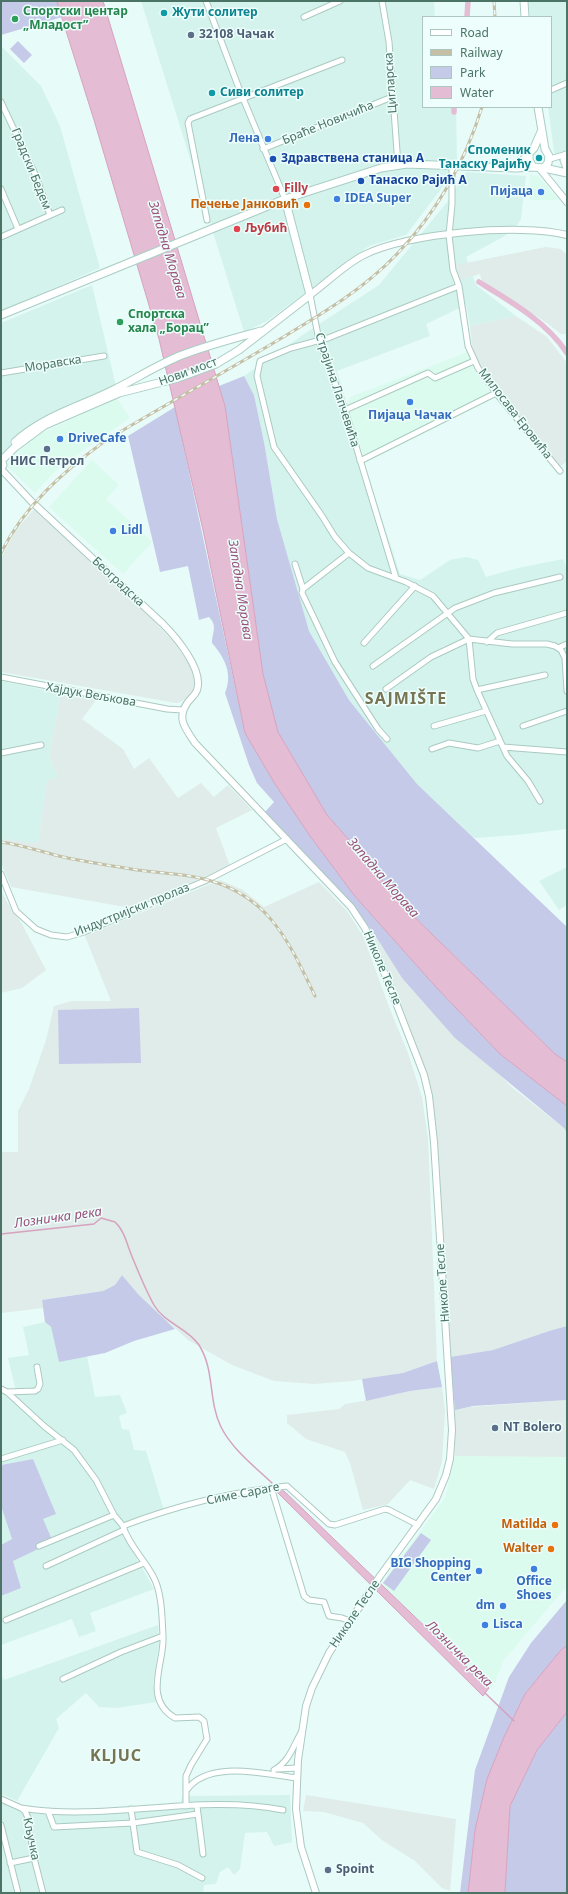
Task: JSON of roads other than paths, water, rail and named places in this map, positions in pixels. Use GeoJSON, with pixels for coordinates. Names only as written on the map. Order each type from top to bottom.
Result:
{"type":"FeatureCollection","features":[{"type":"Feature","properties":{"kind":"main road"},"geometry":{"type":"LineString","coordinates":[[524,1],[525,16]]}},
{"type":"Feature","properties":{"kind":"main road"},"geometry":{"type":"LineString","coordinates":[[538,108],[541,132],[549,160],[567,173]]}},
{"type":"Feature","properties":{"kind":"main road"},"geometry":{"type":"LineString","coordinates":[[539,168],[528,160],[541,132]]}},
{"type":"Feature","properties":{"kind":"main road"},"geometry":{"type":"LineString","coordinates":[[516,168],[532,151],[542,148],[545,149]]}},
{"type":"Feature","properties":{"kind":"main road"},"geometry":{"type":"LineString","coordinates":[[567,154],[564,160],[567,168]]}},
{"type":"Feature","properties":{"kind":"main road"},"geometry":{"type":"LineString","coordinates":[[539,168],[549,160]]}},
{"type":"Feature","properties":{"kind":"main road"},"geometry":{"type":"LineString","coordinates":[[1,315],[285,199],[351,177],[398,165],[539,168],[567,173]]}},
{"type":"Feature","properties":{"kind":"main road","name":"Страјина Лапчевића"},"geometry":{"type":"LineString","coordinates":[[285,199],[310,295]]}},
{"type":"Feature","properties":{"kind":"main road"},"geometry":{"type":"LineString","coordinates":[[250,337],[263,330],[310,295]]}},
{"type":"Feature","properties":{"kind":"main road","name":"Нови мост"},"geometry":{"type":"LineString","coordinates":[[118,390],[150,369],[184,354],[250,337]]}},
{"type":"Feature","properties":{"kind":"main road","name":"Нови мост"},"geometry":{"type":"LineString","coordinates":[[118,390],[161,383],[200,370],[239,350],[250,337]]}},
{"type":"Feature","properties":{"kind":"main road"},"geometry":{"type":"LineString","coordinates":[[1,469],[3,465],[1,458],[45,425],[118,390]]}},
{"type":"Feature","properties":{"kind":"street"},"geometry":{"type":"LineString","coordinates":[[206,1],[243,99],[285,199]]}},
{"type":"Feature","properties":{"kind":"street"},"geometry":{"type":"LineString","coordinates":[[304,17],[340,1]]}},
{"type":"Feature","properties":{"kind":"street","name":"Цигларска"},"geometry":{"type":"LineString","coordinates":[[382,1],[388,42],[398,165]]}},
{"type":"Feature","properties":{"kind":"street"},"geometry":{"type":"LineString","coordinates":[[207,220],[188,123],[193,117],[342,60]]}},
{"type":"Feature","properties":{"kind":"street"},"geometry":{"type":"LineString","coordinates":[[552,90],[567,83]]}},
{"type":"Feature","properties":{"kind":"street","name":"Браће Новичића"},"geometry":{"type":"LineString","coordinates":[[264,148],[392,97]]}},
{"type":"Feature","properties":{"kind":"street","name":"Градски Бедем"},"geometry":{"type":"LineString","coordinates":[[1,102],[35,174],[50,215]]}},
{"type":"Feature","properties":{"kind":"street"},"geometry":{"type":"LineString","coordinates":[[549,160],[567,154]]}},
{"type":"Feature","properties":{"kind":"street","name":"Милосава Еровића"},"geometry":{"type":"LineString","coordinates":[[452,166],[452,204],[449,235],[453,270],[459,286],[468,346],[474,361],[496,393],[560,471]]}},
{"type":"Feature","properties":{"kind":"street"},"geometry":{"type":"LineString","coordinates":[[539,168],[567,202]]}},
{"type":"Feature","properties":{"kind":"street"},"geometry":{"type":"LineString","coordinates":[[1,189],[18,229]]}},
{"type":"Feature","properties":{"kind":"street"},"geometry":{"type":"LineString","coordinates":[[1,237],[62,210]]}},
{"type":"Feature","properties":{"kind":"street"},"geometry":{"type":"LineString","coordinates":[[310,295],[350,264],[382,248],[449,235],[485,231],[535,231],[567,235]]}},
{"type":"Feature","properties":{"kind":"street"},"geometry":{"type":"LineString","coordinates":[[459,286],[319,340],[264,358],[260,361],[257,376],[274,447],[335,537],[349,553],[368,568],[415,586],[434,596],[469,639],[473,679],[486,711],[511,762],[528,781],[540,801]]}},
{"type":"Feature","properties":{"kind":"street","name":"Страјина Лапчевића"},"geometry":{"type":"LineString","coordinates":[[310,295],[319,340],[344,410],[396,578]]}},
{"type":"Feature","properties":{"kind":"street","name":"Моравска"},"geometry":{"type":"LineString","coordinates":[[1,373],[104,356]]}},
{"type":"Feature","properties":{"kind":"street"},"geometry":{"type":"LineString","coordinates":[[344,410],[428,373],[435,378],[474,361]]}},
{"type":"Feature","properties":{"kind":"street"},"geometry":{"type":"LineString","coordinates":[[360,461],[496,393]]}},
{"type":"Feature","properties":{"kind":"street","name":"Београдска"},"geometry":{"type":"LineString","coordinates":[[1,469],[32,502],[127,590],[179,642],[190,660],[198,680],[197,691],[182,710]]}},
{"type":"Feature","properties":{"kind":"street"},"geometry":{"type":"LineString","coordinates":[[303,589],[349,553]]}},
{"type":"Feature","properties":{"kind":"street"},"geometry":{"type":"LineString","coordinates":[[295,564],[303,589],[302,594],[335,662],[374,722],[387,739]]}},
{"type":"Feature","properties":{"kind":"street"},"geometry":{"type":"LineString","coordinates":[[373,666],[447,612],[494,593],[560,577]]}},
{"type":"Feature","properties":{"kind":"street"},"geometry":{"type":"LineString","coordinates":[[364,643],[415,586]]}},
{"type":"Feature","properties":{"kind":"street"},"geometry":{"type":"LineString","coordinates":[[488,642],[497,633],[567,613]]}},
{"type":"Feature","properties":{"kind":"street"},"geometry":{"type":"LineString","coordinates":[[386,689],[431,657],[469,639],[488,642],[546,644],[558,648],[567,644]]}},
{"type":"Feature","properties":{"kind":"street"},"geometry":{"type":"LineString","coordinates":[[558,648],[566,663],[567,691]]}},
{"type":"Feature","properties":{"kind":"street"},"geometry":{"type":"LineString","coordinates":[[477,690],[545,675]]}},
{"type":"Feature","properties":{"kind":"street","name":"Хајдук Вељкова"},"geometry":{"type":"LineString","coordinates":[[1,677],[167,709],[182,710]]}},
{"type":"Feature","properties":{"kind":"street","name":"Николе Тесле"},"geometry":{"type":"LineString","coordinates":[[182,710],[184,726],[195,743],[351,907],[365,928],[417,1054],[429,1096],[434,1142],[452,1430],[450,1459],[446,1474],[436,1498],[380,1576],[329,1653],[312,1688],[302,1730],[297,1768],[298,1831],[301,1847],[316,1893]]}},
{"type":"Feature","properties":{"kind":"street"},"geometry":{"type":"LineString","coordinates":[[434,726],[486,711]]}},
{"type":"Feature","properties":{"kind":"street"},"geometry":{"type":"LineString","coordinates":[[523,726],[567,711]]}},
{"type":"Feature","properties":{"kind":"street"},"geometry":{"type":"LineString","coordinates":[[432,749],[449,743],[478,748],[500,741]]}},
{"type":"Feature","properties":{"kind":"street"},"geometry":{"type":"LineString","coordinates":[[1,753],[41,745]]}},
{"type":"Feature","properties":{"kind":"street"},"geometry":{"type":"LineString","coordinates":[[503,747],[567,752]]}},
{"type":"Feature","properties":{"kind":"street","name":"Индустријски пролаз"},"geometry":{"type":"LineString","coordinates":[[1,874],[16,911],[36,929],[51,935],[67,937],[84,932],[208,880],[287,839]]}},
{"type":"Feature","properties":{"kind":"street"},"geometry":{"type":"LineString","coordinates":[[7,1392],[35,1391],[38,1389],[40,1384],[37,1367]]}},
{"type":"Feature","properties":{"kind":"street"},"geometry":{"type":"LineString","coordinates":[[1,1389],[7,1392],[44,1426],[74,1450],[96,1480],[114,1515],[153,1576],[158,1589],[163,1636],[163,1648],[157,1677],[163,1706],[176,1718],[199,1717],[203,1719],[207,1736],[207,1742],[188,1770],[185,1783],[186,1806]]}},
{"type":"Feature","properties":{"kind":"street"},"geometry":{"type":"LineString","coordinates":[[1,1459],[63,1440]]}},
{"type":"Feature","properties":{"kind":"street","name":"Симе Сараге"},"geometry":{"type":"LineString","coordinates":[[46,1566],[123,1528],[211,1499],[271,1487],[287,1486],[329,1524],[335,1525],[385,1509],[418,1525]]}},
{"type":"Feature","properties":{"kind":"street"},"geometry":{"type":"LineString","coordinates":[[271,1487],[304,1596],[309,1600],[324,1602],[329,1616],[350,1621]]}},
{"type":"Feature","properties":{"kind":"street"},"geometry":{"type":"LineString","coordinates":[[39,1546],[114,1515]]}},
{"type":"Feature","properties":{"kind":"street"},"geometry":{"type":"LineString","coordinates":[[6,1620],[144,1563]]}},
{"type":"Feature","properties":{"kind":"street"},"geometry":{"type":"LineString","coordinates":[[63,1679],[121,1652],[163,1636]]}},
{"type":"Feature","properties":{"kind":"street"},"geometry":{"type":"LineString","coordinates":[[274,1770],[288,1759],[302,1730]]}},
{"type":"Feature","properties":{"kind":"street"},"geometry":{"type":"LineString","coordinates":[[262,1773],[274,1770],[297,1768]]}},
{"type":"Feature","properties":{"kind":"street"},"geometry":{"type":"LineString","coordinates":[[188,1770],[191,1775],[198,1778]]}},
{"type":"Feature","properties":{"kind":"street"},"geometry":{"type":"LineString","coordinates":[[186,1791],[198,1778],[214,1772],[262,1773],[297,1778]]}},
{"type":"Feature","properties":{"kind":"street","name":"Кључка"},"geometry":{"type":"LineString","coordinates":[[1,1799],[21,1808],[28,1818],[34,1858],[43,1893]]}},
{"type":"Feature","properties":{"kind":"street"},"geometry":{"type":"LineString","coordinates":[[21,1808],[48,1812],[244,1804],[283,1810]]}},
{"type":"Feature","properties":{"kind":"street"},"geometry":{"type":"LineString","coordinates":[[197,1806],[202,1854]]}},
{"type":"Feature","properties":{"kind":"street"},"geometry":{"type":"LineString","coordinates":[[131,1809],[137,1852],[178,1865],[202,1878]]}},
{"type":"Feature","properties":{"kind":"street"},"geometry":{"type":"LineString","coordinates":[[48,1812],[54,1827],[133,1823],[198,1814]]}},
{"type":"Feature","properties":{"kind":"street"},"geometry":{"type":"LineString","coordinates":[[1,1825],[18,1893]]}},
{"type":"Feature","properties":{"kind":"street"},"geometry":{"type":"LineString","coordinates":[[10,1863],[34,1858]]}},
{"type":"Feature","properties":{"kind":"water","name":"Западна Морава"},"geometry":{"type":"Polygon","coordinates":[[[57,1],[103,1],[225,406],[263,674],[278,732],[327,815],[365,858],[399,902],[555,1054],[567,1062],[567,1106],[500,1054],[435,986],[354,895],[310,836],[275,784],[245,733],[203,530],[159,339],[57,1]]]}},
{"type":"Feature","properties":{"kind":"water"},"geometry":{"type":"Polygon","coordinates":[[[284,1491],[489,1688],[483,1696],[277,1492],[284,1491]]]}},
{"type":"Feature","properties":{"kind":"water"},"geometry":{"type":"Polygon","coordinates":[[[567,1646],[567,1712],[537,1750],[510,1806],[505,1893],[468,1893],[475,1830],[487,1779],[504,1737],[525,1694],[561,1650],[567,1646]]]}},
{"type":"Feature","properties":{"kind":"waterway"},"geometry":{"type":"LineString","coordinates":[[467,16],[468,1]]}},
{"type":"Feature","properties":{"kind":"waterway"},"geometry":{"type":"LineString","coordinates":[[479,282],[539,322],[559,342],[567,353]]}},
{"type":"Feature","properties":{"kind":"waterway","name":"Лозничка река"},"geometry":{"type":"LineString","coordinates":[[1,1234],[94,1224],[101,1218],[115,1222],[123,1233],[142,1280],[158,1311],[189,1334],[199,1345],[204,1355],[210,1375],[214,1407],[221,1427],[231,1443],[272,1483]]}},
{"type":"Feature","properties":{"kind":"waterway","name":"Лозничка река"},"geometry":{"type":"LineString","coordinates":[[485,1693],[514,1721]]}},
{"type":"Feature","properties":{"kind":"railway"},"geometry":{"type":"LineString","coordinates":[[494,1],[495,16]]}},
{"type":"Feature","properties":{"kind":"railway"},"geometry":{"type":"LineString","coordinates":[[1,553],[10,536],[33,505],[60,477],[90,452],[105,441],[147,416],[254,355],[339,302],[369,280],[397,254],[425,221],[437,204],[458,167],[482,108]]}},
{"type":"Feature","properties":{"kind":"railway"},"geometry":{"type":"LineString","coordinates":[[1,842],[71,859],[140,870],[192,876],[223,885],[243,895],[259,907],[273,922],[285,938],[315,996]]}},
{"type":"Feature","properties":{"kind":"place","name":"Жути солитер"},"geometry":{"type":"Point","coordinates":[164,13]}},
{"type":"Feature","properties":{"kind":"place","name":"Спортски центар „Младост”"},"geometry":{"type":"Point","coordinates":[15,19]}},
{"type":"Feature","properties":{"kind":"place","name":"32108 Чачак"},"geometry":{"type":"Point","coordinates":[191,35]}},
{"type":"Feature","properties":{"kind":"place","name":"Сиви солитер"},"geometry":{"type":"Point","coordinates":[212,93]}},
{"type":"Feature","properties":{"kind":"place","name":"Лена"},"geometry":{"type":"Point","coordinates":[268,139]}},
{"type":"Feature","properties":{"kind":"place","name":"Споменик Танаску Рајићу"},"geometry":{"type":"Point","coordinates":[539,158]}},
{"type":"Feature","properties":{"kind":"place","name":"Здравствена станица А"},"geometry":{"type":"Point","coordinates":[273,159]}},
{"type":"Feature","properties":{"kind":"place","name":"Танаско Рајић А"},"geometry":{"type":"Point","coordinates":[361,181]}},
{"type":"Feature","properties":{"kind":"place","name":"Filly"},"geometry":{"type":"Point","coordinates":[276,189]}},
{"type":"Feature","properties":{"kind":"place","name":"Пијаца"},"geometry":{"type":"Point","coordinates":[541,192]}},
{"type":"Feature","properties":{"kind":"place","name":"IDEA Super"},"geometry":{"type":"Point","coordinates":[337,199]}},
{"type":"Feature","properties":{"kind":"place","name":"Печење Јанковић"},"geometry":{"type":"Point","coordinates":[307,205]}},
{"type":"Feature","properties":{"kind":"place","name":"Љубић"},"geometry":{"type":"Point","coordinates":[237,229]}},
{"type":"Feature","properties":{"kind":"place","name":"Спортска хала „Борац”"},"geometry":{"type":"Point","coordinates":[120,322]}},
{"type":"Feature","properties":{"kind":"place","name":"Пијаца Чачак"},"geometry":{"type":"Point","coordinates":[410,402]}},
{"type":"Feature","properties":{"kind":"place","name":"DriveCafe"},"geometry":{"type":"Point","coordinates":[60,439]}},
{"type":"Feature","properties":{"kind":"place","name":"НИС Петрол"},"geometry":{"type":"Point","coordinates":[47,449]}},
{"type":"Feature","properties":{"kind":"place","name":"Lidl"},"geometry":{"type":"Point","coordinates":[113,531]}},
{"type":"Feature","properties":{"kind":"place","name":"NT Bolero"},"geometry":{"type":"Point","coordinates":[495,1428]}},
{"type":"Feature","properties":{"kind":"place","name":"Matilda"},"geometry":{"type":"Point","coordinates":[555,1525]}},
{"type":"Feature","properties":{"kind":"place","name":"Walter"},"geometry":{"type":"Point","coordinates":[551,1549]}},
{"type":"Feature","properties":{"kind":"place","name":"Office Shoes"},"geometry":{"type":"Point","coordinates":[534,1569]}},
{"type":"Feature","properties":{"kind":"place","name":"BIG Shopping Center"},"geometry":{"type":"Point","coordinates":[479,1571]}},
{"type":"Feature","properties":{"kind":"place","name":"dm"},"geometry":{"type":"Point","coordinates":[503,1606]}},
{"type":"Feature","properties":{"kind":"place","name":"Lisca"},"geometry":{"type":"Point","coordinates":[485,1625]}},
{"type":"Feature","properties":{"kind":"place","name":"Spoint"},"geometry":{"type":"Point","coordinates":[328,1870]}},
{"type":"Feature","properties":{"kind":"district","name":"SAJMIŠTE"},"geometry":{"type":"Point","coordinates":[406,699]}},
{"type":"Feature","properties":{"kind":"district","name":"KLJUC"},"geometry":{"type":"Point","coordinates":[116,1756]}}]}
